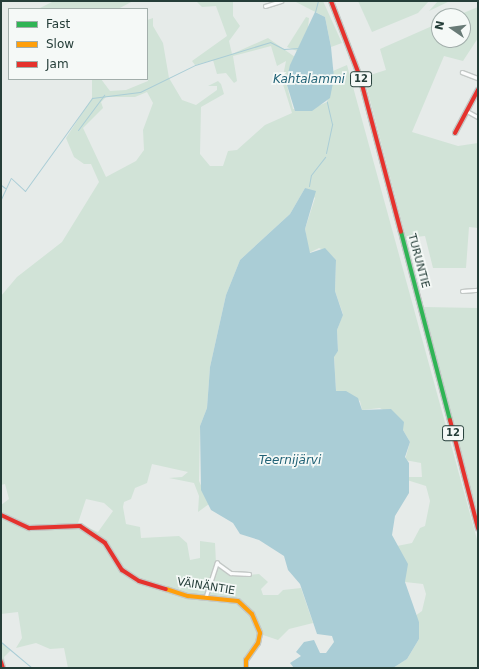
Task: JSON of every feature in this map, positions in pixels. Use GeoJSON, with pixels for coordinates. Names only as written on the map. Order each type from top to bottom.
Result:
{"type":"FeatureCollection","features":[{"type":"Feature","properties":{"kind":"main road","name":"TURUNTIE"},"geometry":{"type":"LineString","coordinates":[[331,1],[360,77],[478,528]]}},
{"type":"Feature","properties":{"kind":"main road"},"geometry":{"type":"LineString","coordinates":[[455,133],[478,90]]}},
{"type":"Feature","properties":{"kind":"main road","name":"VÄINÄNTIE"},"geometry":{"type":"LineString","coordinates":[[1,515],[29,528],[80,526],[105,543],[122,570],[139,581],[188,596],[206,596],[238,601],[252,614],[260,638],[246,660],[246,668]]}},
{"type":"Feature","properties":{"kind":"main road"},"geometry":{"type":"LineString","coordinates":[[1,662],[3,668]]}},
{"type":"Feature","properties":{"kind":"street"},"geometry":{"type":"LineString","coordinates":[[265,6],[281,1]]}},
{"type":"Feature","properties":{"kind":"street"},"geometry":{"type":"LineString","coordinates":[[462,72],[478,78]]}},
{"type":"Feature","properties":{"kind":"street"},"geometry":{"type":"LineString","coordinates":[[467,111],[478,117]]}},
{"type":"Feature","properties":{"kind":"street"},"geometry":{"type":"LineString","coordinates":[[462,291],[478,290]]}},
{"type":"Feature","properties":{"kind":"street"},"geometry":{"type":"LineString","coordinates":[[206,596],[217,563],[232,573],[249,574]]}},
{"type":"Feature","properties":{"kind":"green space"},"geometry":{"type":"Polygon","coordinates":[[[54,1],[133,1],[120,8],[40,8],[54,1]]]}},
{"type":"Feature","properties":{"kind":"green space"},"geometry":{"type":"Polygon","coordinates":[[[294,1],[323,1],[342,43],[331,47],[325,17],[294,1]]]}},
{"type":"Feature","properties":{"kind":"green space"},"geometry":{"type":"Polygon","coordinates":[[[358,1],[429,1],[418,13],[372,32],[358,1]]]}},
{"type":"Feature","properties":{"kind":"green space"},"geometry":{"type":"Polygon","coordinates":[[[438,1],[450,1],[435,8],[432,8],[438,1]]]}},
{"type":"Feature","properties":{"kind":"green space"},"geometry":{"type":"Polygon","coordinates":[[[197,2],[233,2],[233,16],[240,26],[229,41],[232,54],[268,38],[295,57],[286,82],[293,109],[309,110],[327,102],[333,71],[347,65],[478,543],[478,668],[393,668],[407,659],[419,639],[419,622],[415,616],[422,611],[426,594],[423,584],[405,582],[406,568],[397,546],[412,543],[420,528],[425,526],[430,501],[426,486],[407,480],[407,477],[422,477],[421,463],[405,460],[410,442],[403,430],[403,422],[380,408],[362,410],[360,401],[343,391],[336,391],[334,356],[338,351],[337,330],[343,314],[335,291],[336,260],[327,251],[319,248],[309,253],[305,229],[315,198],[305,188],[290,214],[240,260],[226,295],[210,367],[207,408],[200,426],[199,481],[209,504],[198,512],[199,496],[194,483],[169,478],[182,477],[188,472],[152,464],[147,483],[135,488],[131,499],[124,502],[123,507],[126,524],[140,527],[141,538],[179,536],[187,543],[190,560],[200,558],[200,541],[215,543],[216,563],[240,576],[259,574],[268,582],[261,589],[263,595],[278,595],[283,590],[301,588],[313,623],[289,629],[278,640],[263,635],[244,657],[243,668],[68,668],[64,648],[50,649],[36,643],[16,648],[22,638],[18,612],[1,614],[1,505],[9,499],[5,484],[1,485],[1,296],[17,277],[62,242],[99,182],[91,164],[84,164],[74,157],[66,138],[92,98],[92,80],[102,80],[110,91],[126,90],[148,81],[148,20],[153,18],[153,26],[163,43],[169,78],[182,100],[196,105],[217,90],[217,86],[208,86],[218,81],[221,84],[224,94],[201,107],[200,154],[210,166],[223,166],[228,151],[237,150],[265,125],[292,113],[282,81],[286,61],[277,66],[271,46],[233,56],[237,81],[234,83],[226,73],[217,74],[213,60],[195,65],[192,61],[227,36],[216,6],[202,7],[197,2]],[[147,92],[135,97],[106,97],[101,102],[103,108],[83,128],[106,177],[136,161],[144,150],[143,130],[153,103],[147,92]],[[86,499],[78,523],[98,532],[113,511],[104,503],[86,499]]]}},
{"type":"Feature","properties":{"kind":"green space"},"geometry":{"type":"Polygon","coordinates":[[[478,7],[478,38],[463,61],[444,56],[412,132],[458,146],[478,143],[478,228],[469,227],[466,268],[433,268],[425,236],[406,238],[364,77],[386,70],[380,49],[431,27],[431,48],[471,48],[471,10],[478,7]]]}},
{"type":"Feature","properties":{"kind":"green space"},"geometry":{"type":"Polygon","coordinates":[[[306,17],[309,18],[308,28],[297,51],[287,47],[306,17]]]}},
{"type":"Feature","properties":{"kind":"green space"},"geometry":{"type":"Polygon","coordinates":[[[424,307],[478,308],[478,521],[472,500],[424,307]]]}},
{"type":"Feature","properties":{"kind":"green space"},"geometry":{"type":"Polygon","coordinates":[[[1,642],[11,650],[4,657],[6,668],[1,656],[1,642]]]}},
{"type":"Feature","properties":{"kind":"water","name":"Kahtalammi"},"geometry":{"type":"Polygon","coordinates":[[[315,12],[325,17],[331,47],[334,78],[330,98],[312,111],[295,111],[286,82],[290,65],[315,12]]]}},
{"type":"Feature","properties":{"kind":"water","name":"Teernijärvi"},"geometry":{"type":"Polygon","coordinates":[[[305,188],[316,191],[305,229],[310,253],[325,248],[336,260],[335,291],[343,315],[337,330],[338,351],[334,357],[336,391],[346,391],[358,398],[362,410],[391,409],[404,422],[403,430],[410,442],[405,457],[409,463],[409,493],[395,516],[392,535],[408,564],[405,582],[419,622],[419,639],[407,659],[393,668],[294,668],[290,663],[301,656],[296,652],[304,642],[314,640],[320,653],[326,653],[334,642],[332,636],[317,634],[300,584],[288,570],[284,556],[259,540],[240,534],[233,523],[211,510],[201,490],[200,426],[207,408],[210,367],[226,295],[240,260],[290,214],[305,188]]]}},
{"type":"Feature","properties":{"kind":"waterway"},"geometry":{"type":"LineString","coordinates":[[315,12],[318,1]]}},
{"type":"Feature","properties":{"kind":"waterway"},"geometry":{"type":"LineString","coordinates":[[1,199],[11,178],[25,191],[92,98],[140,92],[195,65],[270,42],[284,49],[299,48]]}},
{"type":"Feature","properties":{"kind":"waterway"},"geometry":{"type":"LineString","coordinates":[[78,130],[104,95]]}},
{"type":"Feature","properties":{"kind":"waterway"},"geometry":{"type":"LineString","coordinates":[[326,153],[332,124],[327,102]]}},
{"type":"Feature","properties":{"kind":"waterway"},"geometry":{"type":"LineString","coordinates":[[309,186],[311,175],[325,157]]}},
{"type":"Feature","properties":{"kind":"waterway"},"geometry":{"type":"LineString","coordinates":[[1,185],[5,188]]}},
{"type":"Feature","properties":{"kind":"waterway"},"geometry":{"type":"LineString","coordinates":[[1,642],[32,668]]}},
{"type":"Feature","properties":{"kind":"traffic: fast"},"geometry":{"type":"LineString","coordinates":[[401,232],[450,420]]}},
{"type":"Feature","properties":{"kind":"traffic: slow"},"geometry":{"type":"LineString","coordinates":[[166,589],[188,596],[238,601],[252,614],[260,633],[258,643],[246,660],[246,668]]}},
{"type":"Feature","properties":{"kind":"traffic: jam"},"geometry":{"type":"LineString","coordinates":[[331,1],[360,77],[401,232]]}},
{"type":"Feature","properties":{"kind":"traffic: jam"},"geometry":{"type":"LineString","coordinates":[[455,133],[478,90]]}},
{"type":"Feature","properties":{"kind":"traffic: jam"},"geometry":{"type":"LineString","coordinates":[[450,420],[478,528]]}},
{"type":"Feature","properties":{"kind":"traffic: jam"},"geometry":{"type":"LineString","coordinates":[[1,515],[29,528],[80,526],[105,543],[122,570],[139,581],[166,589]]}},
{"type":"Feature","properties":{"kind":"traffic: jam"},"geometry":{"type":"LineString","coordinates":[[1,662],[3,668]]}}]}
